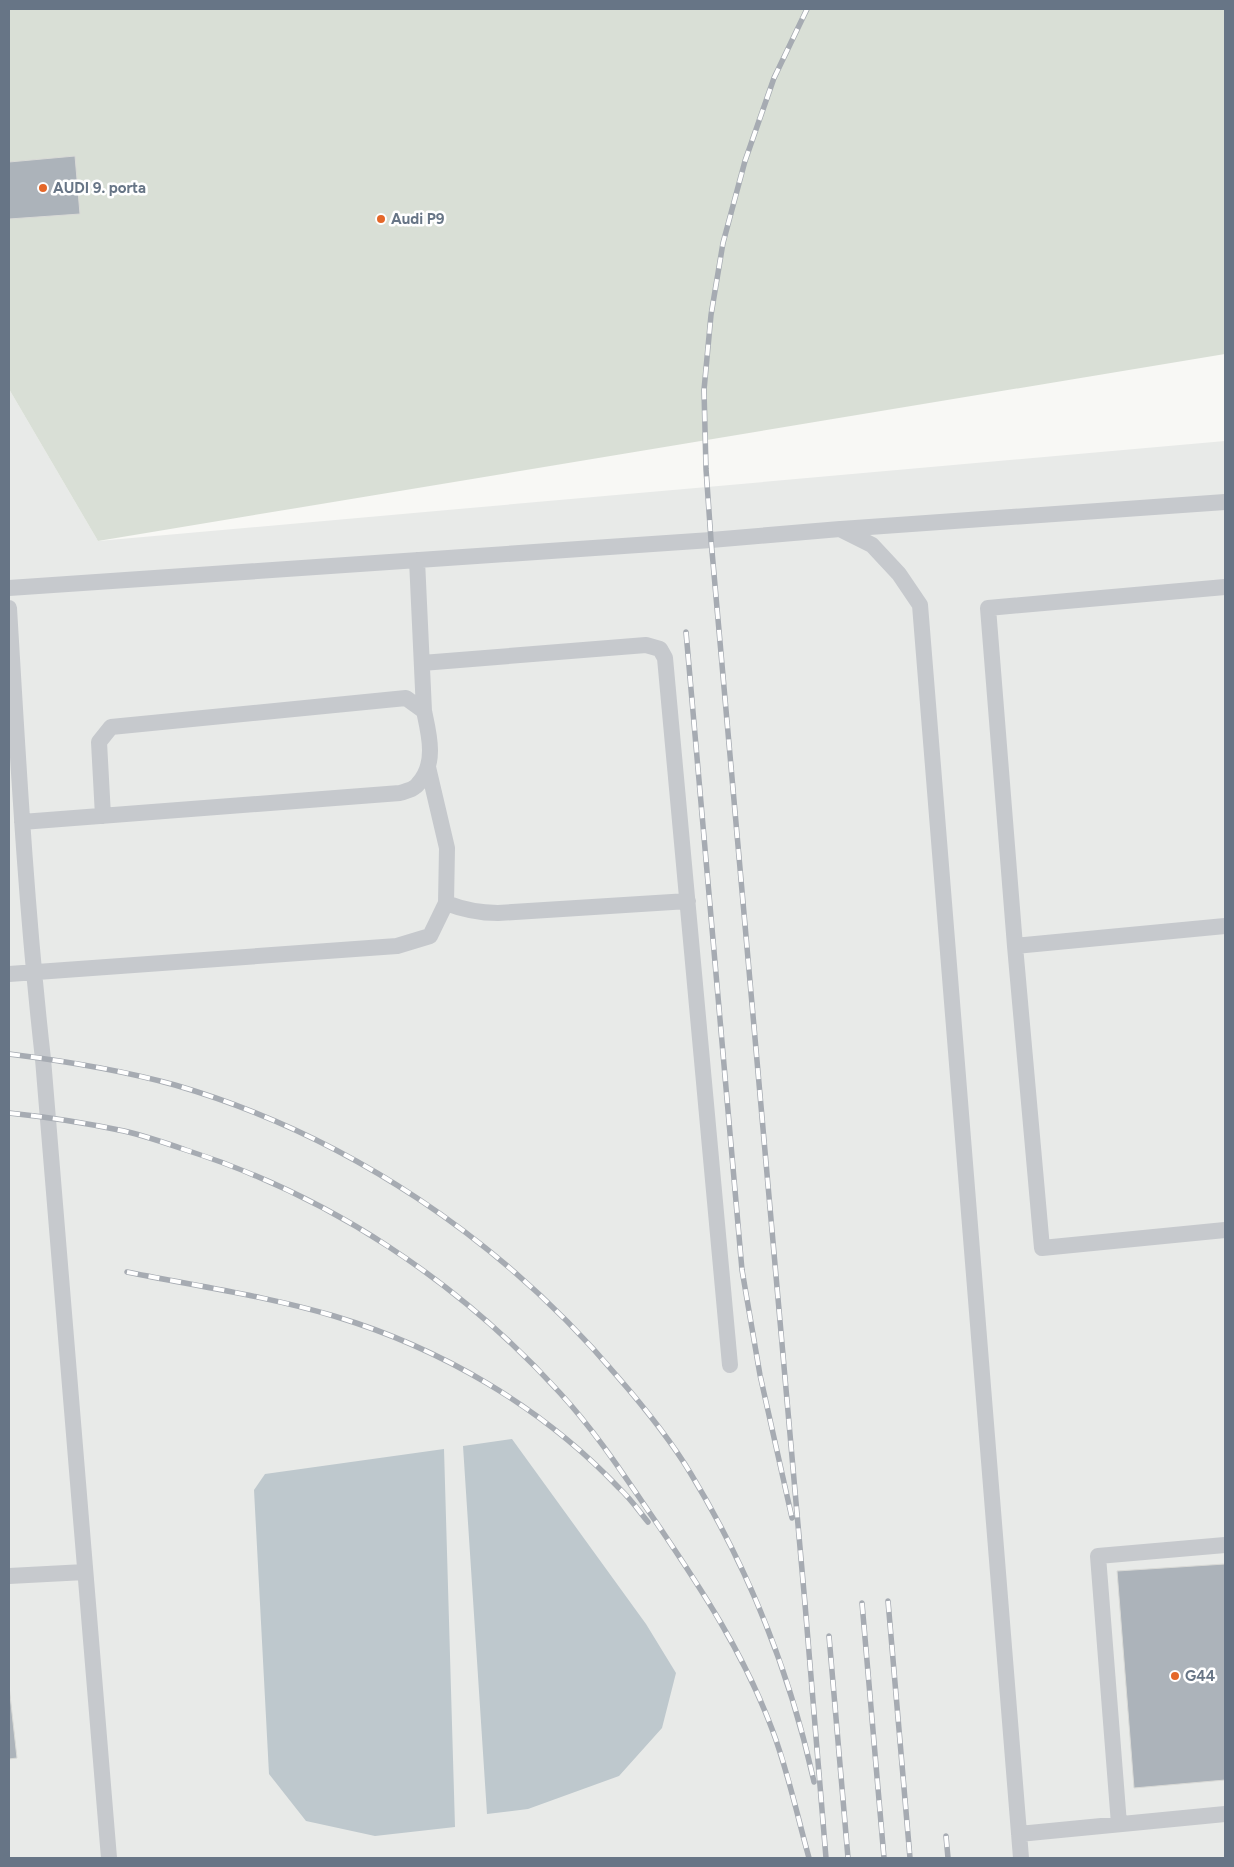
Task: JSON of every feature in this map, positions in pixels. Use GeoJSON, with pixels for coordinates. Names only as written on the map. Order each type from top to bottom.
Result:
{"type":"FeatureCollection","features":[{"type":"Feature","properties":{"kind":"lane"},"geometry":{"type":"LineString","coordinates":[[9,588],[702,541],[840,529],[1225,502]]}},
{"type":"Feature","properties":{"kind":"lane"},"geometry":{"type":"LineString","coordinates":[[840,529],[872,545],[899,574],[920,605],[1021,1858]]}},
{"type":"Feature","properties":{"kind":"lane"},"geometry":{"type":"LineString","coordinates":[[9,974],[397,946],[430,936],[446,903],[447,848],[428,767],[431,741],[424,711],[416,560]]}},
{"type":"Feature","properties":{"kind":"lane"},"geometry":{"type":"LineString","coordinates":[[1225,587],[988,608],[1015,946],[1042,1248],[1225,1230]]}},
{"type":"Feature","properties":{"kind":"lane"},"geometry":{"type":"LineString","coordinates":[[9,608],[33,972],[44,1068],[109,1858]]}},
{"type":"Feature","properties":{"kind":"lane"},"geometry":{"type":"LineString","coordinates":[[422,663],[646,645],[660,649],[665,658],[668,672],[730,1365]]}},
{"type":"Feature","properties":{"kind":"lane"},"geometry":{"type":"LineString","coordinates":[[103,816],[100,742],[111,727],[406,698],[424,711]]}},
{"type":"Feature","properties":{"kind":"lane"},"geometry":{"type":"LineString","coordinates":[[22,822],[400,793],[418,785],[428,767]]}},
{"type":"Feature","properties":{"kind":"lane"},"geometry":{"type":"LineString","coordinates":[[446,903],[479,913],[498,913],[688,901]]}},
{"type":"Feature","properties":{"kind":"lane"},"geometry":{"type":"LineString","coordinates":[[1015,946],[1225,926]]}},
{"type":"Feature","properties":{"kind":"lane"},"geometry":{"type":"LineString","coordinates":[[1118,1824],[1098,1556],[1225,1545]]}},
{"type":"Feature","properties":{"kind":"lane"},"geometry":{"type":"LineString","coordinates":[[9,1576],[85,1572]]}},
{"type":"Feature","properties":{"kind":"lane"},"geometry":{"type":"LineString","coordinates":[[1019,1834],[1225,1814]]}},
{"type":"Feature","properties":{"kind":"shaded area"},"geometry":{"type":"Polygon","coordinates":[[[9,9],[1225,9],[1225,354],[98,541],[9,389],[9,9]]]}},
{"type":"Feature","properties":{"kind":"shaded area"},"geometry":{"type":"Polygon","coordinates":[[[9,389],[98,541],[1225,441],[1225,1858],[9,1858],[9,389]]]}},
{"type":"Feature","properties":{"kind":"shaded area"},"geometry":{"type":"Polygon","coordinates":[[[512,1439],[646,1624],[676,1673],[662,1728],[619,1776],[528,1809],[487,1814],[463,1446],[512,1439]]]}},
{"type":"Feature","properties":{"kind":"shaded area"},"geometry":{"type":"Polygon","coordinates":[[[444,1449],[455,1827],[375,1836],[306,1821],[269,1774],[254,1490],[265,1474],[444,1449]]]}},
{"type":"Feature","properties":{"kind":"building","name":"AUDI 9. porta"},"geometry":{"type":"Polygon","coordinates":[[[75,156],[80,214],[9,219],[9,162],[75,156]]]}},
{"type":"Feature","properties":{"kind":"building","name":"G44"},"geometry":{"type":"Polygon","coordinates":[[[1225,1564],[1225,1780],[1134,1788],[1117,1571],[1225,1564]]]}},
{"type":"Feature","properties":{"kind":"building"},"geometry":{"type":"Polygon","coordinates":[[[9,1686],[17,1758],[9,1759],[9,1686]]]}},
{"type":"Feature","properties":{"kind":"railway"},"geometry":{"type":"LineString","coordinates":[[807,9],[774,78],[745,161],[723,243],[711,315],[704,390],[706,469],[711,540],[826,1858]]}},
{"type":"Feature","properties":{"kind":"railway"},"geometry":{"type":"LineString","coordinates":[[686,632],[742,1270],[760,1375],[792,1518]]}},
{"type":"Feature","properties":{"kind":"railway"},"geometry":{"type":"LineString","coordinates":[[9,1054],[93,1066],[175,1085],[239,1106],[300,1132],[360,1163],[417,1198],[472,1237],[524,1280],[572,1326],[637,1399],[674,1448],[712,1510],[749,1585],[780,1662],[793,1701],[814,1782]]}},
{"type":"Feature","properties":{"kind":"railway"},"geometry":{"type":"LineString","coordinates":[[9,1113],[81,1123],[140,1135],[239,1169],[291,1192],[341,1218],[389,1247],[435,1279],[479,1314],[521,1352],[574,1408],[599,1440],[674,1549],[721,1623],[749,1675],[778,1745],[809,1858]]}},
{"type":"Feature","properties":{"kind":"railway"},"geometry":{"type":"LineString","coordinates":[[127,1272],[257,1297],[334,1316],[374,1329],[451,1363],[523,1406],[557,1431],[623,1492],[648,1522]]}},
{"type":"Feature","properties":{"kind":"railway"},"geometry":{"type":"LineString","coordinates":[[888,1601],[910,1858]]}},
{"type":"Feature","properties":{"kind":"railway"},"geometry":{"type":"LineString","coordinates":[[862,1603],[884,1858]]}},
{"type":"Feature","properties":{"kind":"railway"},"geometry":{"type":"LineString","coordinates":[[829,1636],[848,1858]]}},
{"type":"Feature","properties":{"kind":"railway"},"geometry":{"type":"LineString","coordinates":[[946,1836],[948,1858]]}},
{"type":"Feature","properties":{"kind":"place","name":"AUDI 9. porta"},"geometry":{"type":"Point","coordinates":[43,188]}},
{"type":"Feature","properties":{"kind":"place","name":"Audi P9"},"geometry":{"type":"Point","coordinates":[381,219]}},
{"type":"Feature","properties":{"kind":"place","name":"G44"},"geometry":{"type":"Point","coordinates":[1175,1676]}}]}
